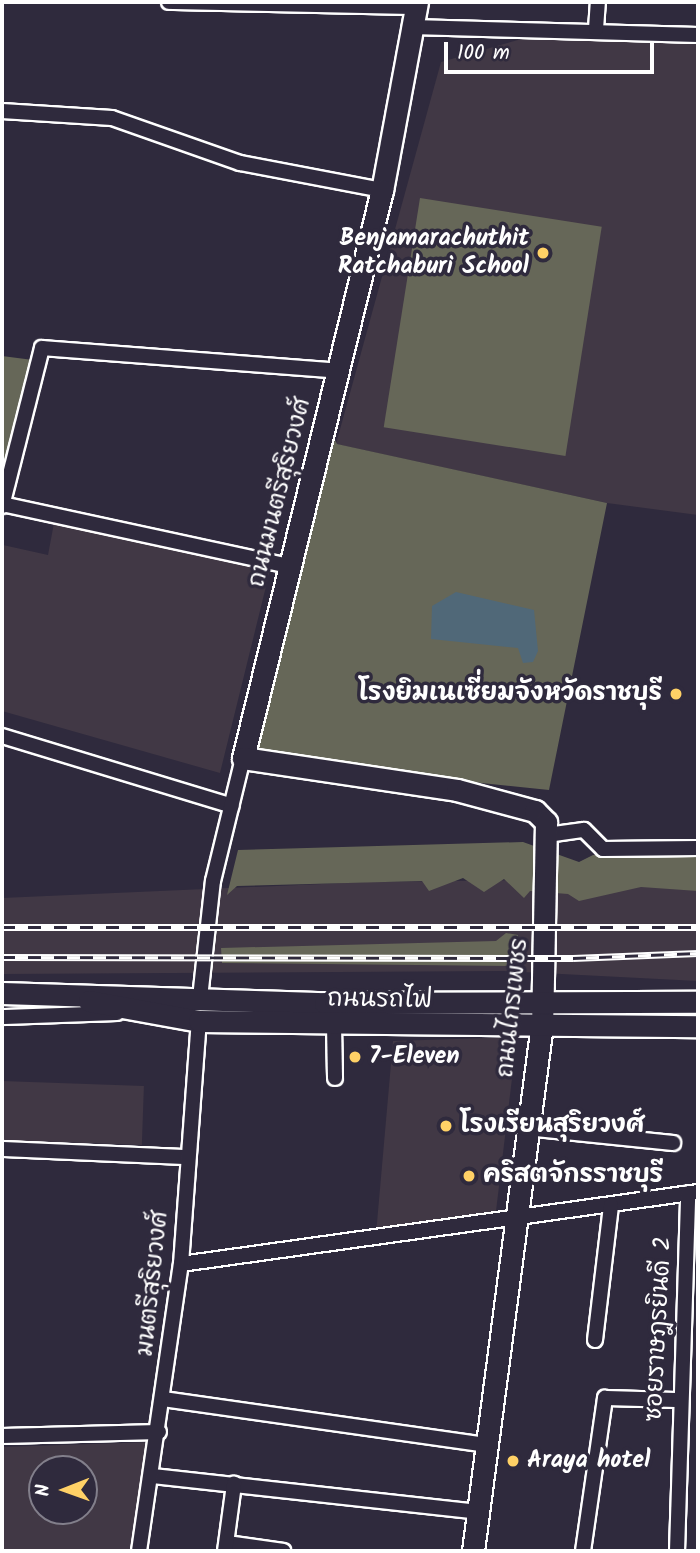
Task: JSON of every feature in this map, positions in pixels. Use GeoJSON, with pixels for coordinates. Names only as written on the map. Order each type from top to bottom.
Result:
{"type":"FeatureCollection","features":[{"type":"Feature","properties":{"kind":"main road","name":"ถนนมนตรีสุริยวงศ์"},"geometry":{"type":"LineString","coordinates":[[243,758],[382,190],[415,12]]}},
{"type":"Feature","properties":{"kind":"main road"},"geometry":{"type":"LineString","coordinates":[[243,758],[517,804],[546,822],[547,839]]}},
{"type":"Feature","properties":{"kind":"main road","name":"ถนนไกรเพชร"},"geometry":{"type":"LineString","coordinates":[[473,1551],[526,1128],[542,1024],[548,902],[547,839]]}},
{"type":"Feature","properties":{"kind":"main road","name":"ถนนรถไฟ"},"geometry":{"type":"LineString","coordinates":[[2,993],[326,1003],[544,998],[698,1002]]}},
{"type":"Feature","properties":{"kind":"main road","name":"ถนนรถไฟ"},"geometry":{"type":"LineString","coordinates":[[64,994],[132,1013],[199,1021],[334,1025],[698,1026]]}},
{"type":"Feature","properties":{"kind":"street"},"geometry":{"type":"LineString","coordinates":[[169,2],[415,12],[596,29],[698,35]]}},
{"type":"Feature","properties":{"kind":"street"},"geometry":{"type":"LineString","coordinates":[[596,29],[598,2]]}},
{"type":"Feature","properties":{"kind":"street"},"geometry":{"type":"LineString","coordinates":[[2,111],[112,118],[240,163],[382,190]]}},
{"type":"Feature","properties":{"kind":"street"},"geometry":{"type":"LineString","coordinates":[[288,566],[2,505],[42,348],[338,372]]}},
{"type":"Feature","properties":{"kind":"street"},"geometry":{"type":"LineString","coordinates":[[2,736],[232,806]]}},
{"type":"Feature","properties":{"kind":"street","name":"ถนนมนตรีสุริยวงศ์"},"geometry":{"type":"LineString","coordinates":[[200,998],[215,872],[243,758]]}},
{"type":"Feature","properties":{"kind":"street"},"geometry":{"type":"LineString","coordinates":[[547,839],[584,830],[603,849],[698,848]]}},
{"type":"Feature","properties":{"kind":"street"},"geometry":{"type":"LineString","coordinates":[[2,1017],[132,1013]]}},
{"type":"Feature","properties":{"kind":"street","name":"มนตรีสุริยวงศ์"},"geometry":{"type":"LineString","coordinates":[[139,1551],[153,1476],[181,1264],[199,1021]]}},
{"type":"Feature","properties":{"kind":"street"},"geometry":{"type":"LineString","coordinates":[[334,1025],[335,1078]]}},
{"type":"Feature","properties":{"kind":"street"},"geometry":{"type":"LineString","coordinates":[[526,1128],[673,1143]]}},
{"type":"Feature","properties":{"kind":"street"},"geometry":{"type":"LineString","coordinates":[[2,1149],[188,1157]]}},
{"type":"Feature","properties":{"kind":"street"},"geometry":{"type":"LineString","coordinates":[[181,1264],[693,1193]]}},
{"type":"Feature","properties":{"kind":"street","name":"ซอยราษฎรยินดี 2"},"geometry":{"type":"LineString","coordinates":[[677,1551],[677,1400],[693,1193]]}},
{"type":"Feature","properties":{"kind":"street"},"geometry":{"type":"LineString","coordinates":[[595,1340],[611,1205]]}},
{"type":"Feature","properties":{"kind":"street"},"geometry":{"type":"LineString","coordinates":[[583,1551],[605,1398],[677,1400]]}},
{"type":"Feature","properties":{"kind":"street"},"geometry":{"type":"LineString","coordinates":[[163,1399],[486,1445]]}},
{"type":"Feature","properties":{"kind":"street"},"geometry":{"type":"LineString","coordinates":[[2,1436],[159,1432]]}},
{"type":"Feature","properties":{"kind":"street"},"geometry":{"type":"LineString","coordinates":[[153,1476],[478,1512]]}},
{"type":"Feature","properties":{"kind":"street"},"geometry":{"type":"LineString","coordinates":[[234,1484],[226,1547],[283,1551]]}},
{"type":"Feature","properties":{"kind":"shaded area","name":"Benjamarachuthit Ratchaburi School"},"geometry":{"type":"Polygon","coordinates":[[[525,38],[698,43],[698,515],[607,503],[336,444],[441,62],[525,38]]]}},
{"type":"Feature","properties":{"kind":"shaded area"},"geometry":{"type":"Polygon","coordinates":[[[54,523],[271,566],[220,773],[2,711],[3,545],[48,555],[54,523]]]}},
{"type":"Feature","properties":{"kind":"shaded area"},"geometry":{"type":"Polygon","coordinates":[[[698,878],[698,981],[503,971],[2,974],[2,898],[367,882],[698,878]]]}},
{"type":"Feature","properties":{"kind":"shaded area","name":"โรงเรียนสุริยวงศ์"},"geometry":{"type":"Polygon","coordinates":[[[517,1037],[496,1211],[376,1234],[393,1041],[517,1037]]]}},
{"type":"Feature","properties":{"kind":"shaded area"},"geometry":{"type":"Polygon","coordinates":[[[2,1081],[144,1086],[142,1145],[2,1140],[2,1081]]]}},
{"type":"Feature","properties":{"kind":"shaded area"},"geometry":{"type":"Polygon","coordinates":[[[153,1442],[131,1551],[2,1551],[2,1447],[153,1442]]]}},
{"type":"Feature","properties":{"kind":"green space"},"geometry":{"type":"Polygon","coordinates":[[[420,198],[602,227],[565,456],[384,427],[420,198]]]}},
{"type":"Feature","properties":{"kind":"green space"},"geometry":{"type":"Polygon","coordinates":[[[2,356],[33,360],[2,477],[2,356]]]}},
{"type":"Feature","properties":{"kind":"green space"},"geometry":{"type":"Polygon","coordinates":[[[325,420],[337,444],[607,503],[549,790],[243,758],[325,420]]]}},
{"type":"Feature","properties":{"kind":"green space"},"geometry":{"type":"Polygon","coordinates":[[[523,842],[579,862],[593,855],[698,853],[698,891],[641,887],[579,901],[568,894],[530,891],[524,898],[504,879],[484,892],[463,878],[429,891],[422,881],[237,886],[227,895],[238,850],[523,842]]]}},
{"type":"Feature","properties":{"kind":"green space"},"geometry":{"type":"Polygon","coordinates":[[[506,933],[518,935],[515,966],[222,963],[221,948],[496,941],[506,933]]]}},
{"type":"Feature","properties":{"kind":"water"},"geometry":{"type":"Polygon","coordinates":[[[456,592],[534,610],[538,651],[533,662],[523,663],[518,648],[431,639],[432,606],[456,592]]]}},
{"type":"Feature","properties":{"kind":"railway"},"geometry":{"type":"LineString","coordinates":[[2,927],[698,927]]}},
{"type":"Feature","properties":{"kind":"railway"},"geometry":{"type":"LineString","coordinates":[[2,957],[573,958],[698,953]]}},
{"type":"Feature","properties":{"kind":"place","name":"Benjamarachuthit Ratchaburi School"},"geometry":{"type":"Point","coordinates":[543,253]}},
{"type":"Feature","properties":{"kind":"place","name":"โรงยิมเนเซี่ยมจังหวัดราชบุรี"},"geometry":{"type":"Point","coordinates":[676,694]}},
{"type":"Feature","properties":{"kind":"place","name":"7-Eleven"},"geometry":{"type":"Point","coordinates":[355,1057]}},
{"type":"Feature","properties":{"kind":"place","name":"โรงเรียนสุริยวงศ์"},"geometry":{"type":"Point","coordinates":[446,1126]}},
{"type":"Feature","properties":{"kind":"place","name":"คริสตจักรราชบุรี"},"geometry":{"type":"Point","coordinates":[469,1176]}},
{"type":"Feature","properties":{"kind":"place","name":"Araya hotel"},"geometry":{"type":"Point","coordinates":[513,1461]}}]}
